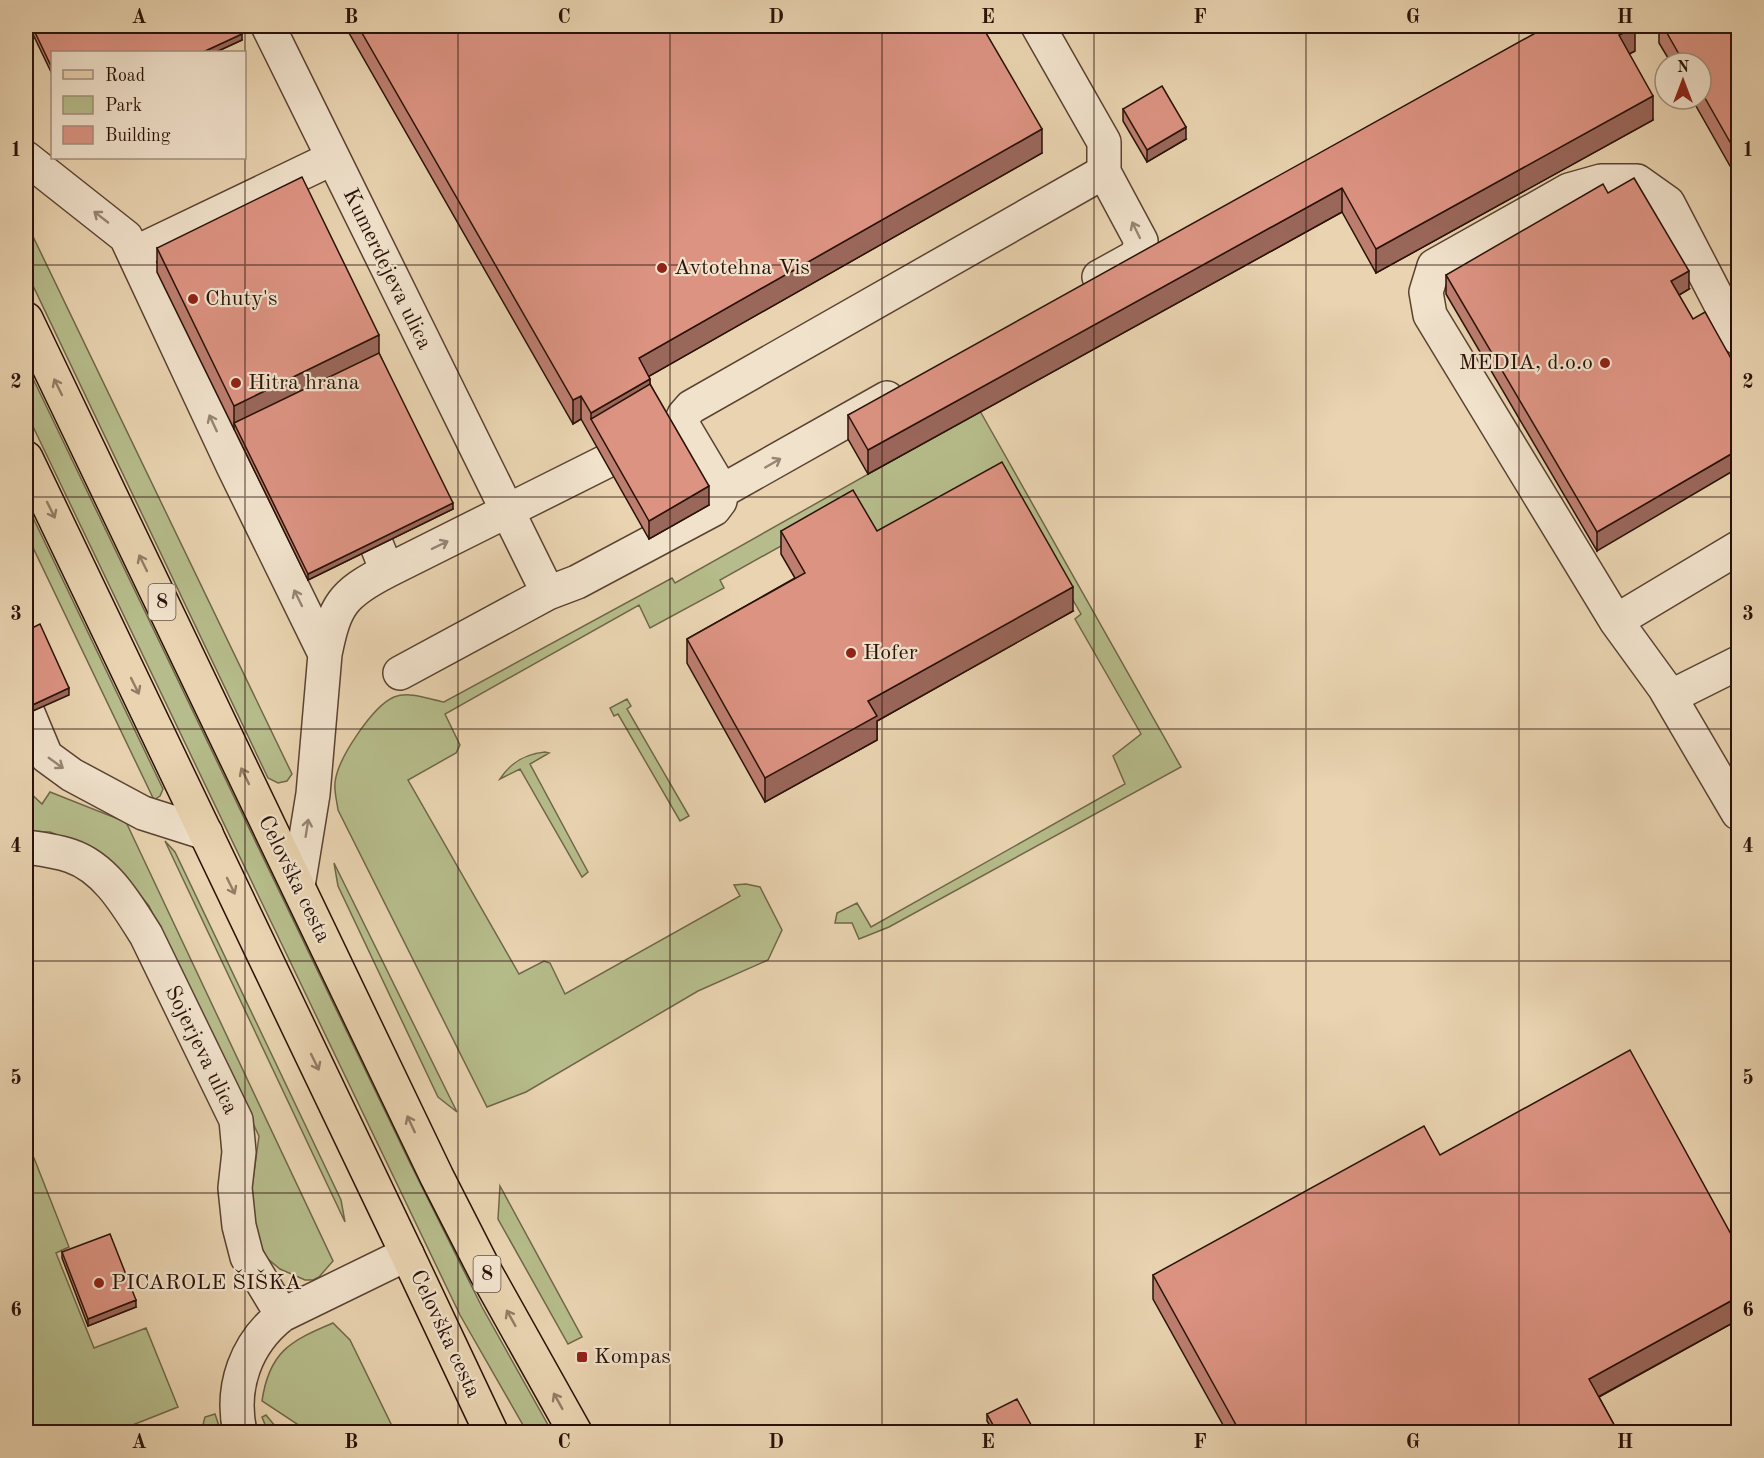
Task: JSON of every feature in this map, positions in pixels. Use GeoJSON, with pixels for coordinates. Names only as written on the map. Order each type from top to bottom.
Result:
{"type":"FeatureCollection","features":[{"type":"Feature","properties":{"kind":"main road","name":"Celovška cesta"},"geometry":{"type":"LineString","coordinates":[[26,318],[437,1177],[486,1273],[575,1432]]}},
{"type":"Feature","properties":{"kind":"main road","name":"Celovška cesta"},"geometry":{"type":"LineString","coordinates":[[26,458],[491,1427]]}},
{"type":"Feature","properties":{"kind":"street","name":"Kumerdejeva ulica"},"geometry":{"type":"LineString","coordinates":[[268,26],[548,593]]}},
{"type":"Feature","properties":{"kind":"street"},"geometry":{"type":"LineString","coordinates":[[1038,26],[1104,142],[1104,172],[1141,241],[1137,256],[1075,291]]}},
{"type":"Feature","properties":{"kind":"street"},"geometry":{"type":"LineString","coordinates":[[26,158],[126,237],[242,464],[325,654]]}},
{"type":"Feature","properties":{"kind":"street"},"geometry":{"type":"LineString","coordinates":[[135,253],[333,158]]}},
{"type":"Feature","properties":{"kind":"street"},"geometry":{"type":"LineString","coordinates":[[722,492],[679,436],[684,415],[691,407],[1104,172]]}},
{"type":"Feature","properties":{"kind":"street"},"geometry":{"type":"LineString","coordinates":[[1738,338],[1668,203],[1637,181],[1601,181],[1569,190],[1434,266],[1426,292],[1430,315],[1616,621],[1667,692],[1738,813]]}},
{"type":"Feature","properties":{"kind":"street"},"geometry":{"type":"LineString","coordinates":[[400,673],[548,593],[577,582],[714,509],[720,501],[722,492],[909,385]]}},
{"type":"Feature","properties":{"kind":"street"},"geometry":{"type":"LineString","coordinates":[[298,886],[313,794],[325,654],[332,622],[343,601],[382,559],[512,523],[610,472]]}},
{"type":"Feature","properties":{"kind":"street"},"geometry":{"type":"LineString","coordinates":[[1616,621],[1738,548]]}},
{"type":"Feature","properties":{"kind":"street"},"geometry":{"type":"LineString","coordinates":[[1667,692],[1738,663]]}},
{"type":"Feature","properties":{"kind":"street"},"geometry":{"type":"LineString","coordinates":[[28,713],[46,756],[72,775],[143,813],[206,833]]}},
{"type":"Feature","properties":{"kind":"street","name":"Sojerjeva ulica"},"geometry":{"type":"LineString","coordinates":[[26,847],[72,856],[99,873],[114,888],[146,935],[236,1120],[239,1152],[235,1188],[239,1226],[247,1257],[282,1315]]}},
{"type":"Feature","properties":{"kind":"street"},"geometry":{"type":"LineString","coordinates":[[240,1432],[237,1420],[237,1392],[243,1367],[261,1334],[282,1315],[407,1254]]}},
{"type":"Feature","properties":{"kind":"green space"},"geometry":{"type":"Polygon","coordinates":[[[26,222],[292,774],[287,781],[278,783],[268,778],[26,271],[26,222]]]}},
{"type":"Feature","properties":{"kind":"green space"},"geometry":{"type":"Polygon","coordinates":[[[26,364],[410,1163],[482,1307],[552,1432],[527,1432],[460,1315],[26,412],[26,364]]]}},
{"type":"Feature","properties":{"kind":"green space"},"geometry":{"type":"Polygon","coordinates":[[[980,411],[1181,767],[889,927],[859,939],[852,923],[835,923],[837,913],[857,903],[871,927],[1125,784],[1113,756],[1141,734],[1075,619],[1081,614],[1003,478],[881,547],[858,503],[720,580],[724,588],[650,628],[639,605],[445,714],[460,745],[456,753],[408,780],[519,974],[544,961],[550,963],[565,994],[740,896],[734,885],[746,884],[760,887],[782,930],[768,960],[698,991],[526,1092],[487,1107],[338,810],[335,793],[337,773],[357,734],[376,711],[394,697],[412,695],[444,702],[672,578],[675,583],[980,411]]]}},
{"type":"Feature","properties":{"kind":"green space"},"geometry":{"type":"Polygon","coordinates":[[[26,503],[163,789],[160,796],[154,800],[26,533],[26,503]]]}},
{"type":"Feature","properties":{"kind":"green space"},"geometry":{"type":"Polygon","coordinates":[[[627,699],[631,706],[627,709],[689,816],[680,821],[618,714],[614,716],[610,708],[627,699]]]}},
{"type":"Feature","properties":{"kind":"green space"},"geometry":{"type":"Polygon","coordinates":[[[545,752],[549,753],[530,764],[588,872],[582,877],[520,769],[500,779],[519,760],[545,752]]]}},
{"type":"Feature","properties":{"kind":"green space"},"geometry":{"type":"Polygon","coordinates":[[[26,789],[42,804],[50,792],[126,822],[333,1261],[319,1277],[305,1280],[280,1269],[268,1259],[260,1245],[254,1216],[252,1187],[259,1136],[149,906],[122,873],[92,849],[50,832],[26,831],[26,789]]]}},
{"type":"Feature","properties":{"kind":"green space"},"geometry":{"type":"Polygon","coordinates":[[[165,841],[175,852],[341,1200],[345,1222],[165,841]]]}},
{"type":"Feature","properties":{"kind":"green space"},"geometry":{"type":"Polygon","coordinates":[[[334,863],[457,1112],[438,1097],[338,886],[334,863]]]}},
{"type":"Feature","properties":{"kind":"green space"},"geometry":{"type":"Polygon","coordinates":[[[34,1158],[69,1247],[56,1253],[94,1348],[146,1328],[178,1407],[115,1432],[26,1432],[26,1162],[34,1158]]]}},
{"type":"Feature","properties":{"kind":"green space"},"geometry":{"type":"Polygon","coordinates":[[[500,1186],[582,1337],[568,1344],[498,1219],[500,1186]]]}},
{"type":"Feature","properties":{"kind":"green space"},"geometry":{"type":"Polygon","coordinates":[[[333,1323],[350,1340],[395,1432],[309,1432],[262,1401],[270,1371],[284,1350],[305,1336],[333,1323]]]}},
{"type":"Feature","properties":{"kind":"green space"},"geometry":{"type":"Polygon","coordinates":[[[215,1414],[221,1432],[201,1432],[205,1417],[215,1414]]]}},
{"type":"Feature","properties":{"kind":"green space"},"geometry":{"type":"Polygon","coordinates":[[[266,1415],[280,1432],[268,1432],[262,1417],[266,1415]]]}},
{"type":"Feature","properties":{"kind":"building"},"geometry":{"type":"Polygon","coordinates":[[[32,26],[238,26],[242,34],[205,51],[51,51],[51,66],[32,26]]]}},
{"type":"Feature","properties":{"kind":"building","name":"Avtotehna Vis"},"geometry":{"type":"Polygon","coordinates":[[[358,26],[982,26],[1042,129],[639,358],[650,379],[591,413],[581,396],[573,400],[358,26]]]}},
{"type":"Feature","properties":{"kind":"building"},"geometry":{"type":"Polygon","coordinates":[[[1548,26],[1635,27],[1619,35],[1653,96],[1376,249],[1342,188],[868,450],[848,415],[1548,26]]]}},
{"type":"Feature","properties":{"kind":"building"},"geometry":{"type":"Polygon","coordinates":[[[1663,26],[1738,26],[1738,156],[1712,111],[1713,51],[1677,51],[1663,26]]]}},
{"type":"Feature","properties":{"kind":"building"},"geometry":{"type":"Polygon","coordinates":[[[1162,86],[1186,127],[1147,150],[1123,109],[1162,86]]]}},
{"type":"Feature","properties":{"kind":"building"},"geometry":{"type":"Polygon","coordinates":[[[302,177],[379,335],[234,406],[157,248],[302,177]]]}},
{"type":"Feature","properties":{"kind":"building","name":"MEDIA, d.o.o"},"geometry":{"type":"Polygon","coordinates":[[[1634,178],[1689,271],[1671,281],[1693,319],[1705,312],[1738,371],[1738,450],[1597,532],[1446,275],[1603,184],[1608,193],[1634,178]]]}},
{"type":"Feature","properties":{"kind":"building"},"geometry":{"type":"Polygon","coordinates":[[[379,353],[453,503],[308,574],[234,423],[379,353]]]}},
{"type":"Feature","properties":{"kind":"building"},"geometry":{"type":"Polygon","coordinates":[[[650,384],[709,486],[649,521],[591,419],[650,384]]]}},
{"type":"Feature","properties":{"kind":"building","name":"Hofer"},"geometry":{"type":"Polygon","coordinates":[[[1002,462],[1073,587],[868,701],[877,716],[765,778],[687,639],[805,573],[781,531],[853,490],[877,531],[1002,462]]]}},
{"type":"Feature","properties":{"kind":"building"},"geometry":{"type":"Polygon","coordinates":[[[40,624],[69,688],[26,708],[26,631],[40,624]]]}},
{"type":"Feature","properties":{"kind":"building"},"geometry":{"type":"Polygon","coordinates":[[[1630,1050],[1738,1247],[1738,1297],[1589,1379],[1618,1432],[1240,1432],[1153,1275],[1424,1126],[1440,1155],[1630,1050]]]}},
{"type":"Feature","properties":{"kind":"building","name":"PICAROLE ŠIŠKA"},"geometry":{"type":"Polygon","coordinates":[[[110,1234],[136,1300],[88,1319],[62,1252],[110,1234]]]}},
{"type":"Feature","properties":{"kind":"building"},"geometry":{"type":"Polygon","coordinates":[[[1017,1399],[1035,1432],[997,1432],[987,1414],[1017,1399]]]}},
{"type":"Feature","properties":{"kind":"place","name":"Avtotehna Vis"},"geometry":{"type":"Point","coordinates":[662,268]}},
{"type":"Feature","properties":{"kind":"place","name":"Chuty's"},"geometry":{"type":"Point","coordinates":[193,299]}},
{"type":"Feature","properties":{"kind":"place","name":"MEDIA, d.o.o"},"geometry":{"type":"Point","coordinates":[1605,363]}},
{"type":"Feature","properties":{"kind":"place","name":"Hitra hrana"},"geometry":{"type":"Point","coordinates":[236,383]}},
{"type":"Feature","properties":{"kind":"place","name":"Hofer"},"geometry":{"type":"Point","coordinates":[851,653]}},
{"type":"Feature","properties":{"kind":"place","name":"PICAROLE ŠIŠKA"},"geometry":{"type":"Point","coordinates":[99,1283]}},
{"type":"Feature","properties":{"kind":"place","name":"Kompas"},"geometry":{"type":"Point","coordinates":[582,1357]}}]}
